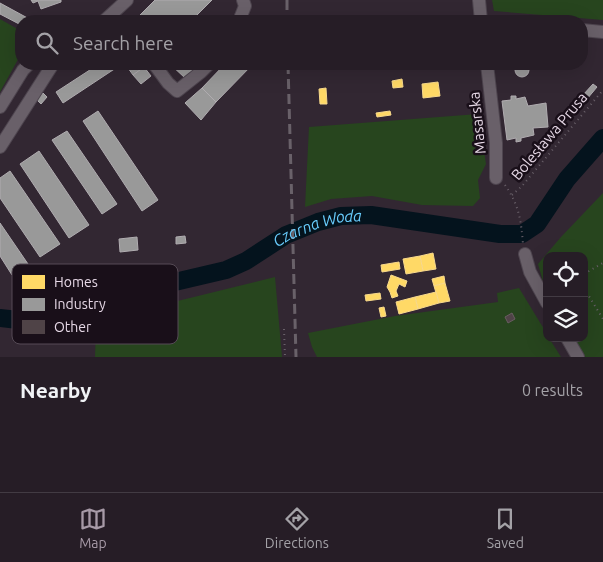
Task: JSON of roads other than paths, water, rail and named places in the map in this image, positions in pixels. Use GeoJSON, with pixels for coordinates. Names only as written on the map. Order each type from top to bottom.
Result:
{"type":"FeatureCollection","features":[{"type":"Feature","properties":{"kind":"street"},"geometry":{"type":"LineString","coordinates":[[113,15],[127,0]]}},
{"type":"Feature","properties":{"kind":"street"},"geometry":{"type":"LineString","coordinates":[[241,15],[245,6],[244,0]]}},
{"type":"Feature","properties":{"kind":"street"},"geometry":{"type":"LineString","coordinates":[[479,0],[481,15]]}},
{"type":"Feature","properties":{"kind":"street"},"geometry":{"type":"LineString","coordinates":[[588,31],[603,32]]}},
{"type":"Feature","properties":{"kind":"street"},"geometry":{"type":"LineString","coordinates":[[0,107],[23,70]]}},
{"type":"Feature","properties":{"kind":"street"},"geometry":{"type":"LineString","coordinates":[[0,147],[49,70]]}},
{"type":"Feature","properties":{"kind":"street"},"geometry":{"type":"LineString","coordinates":[[158,70],[168,84],[177,91],[203,70]]}},
{"type":"Feature","properties":{"kind":"street","name":"Masarska"},"geometry":{"type":"LineString","coordinates":[[487,70],[496,143],[496,178]]}},
{"type":"Feature","properties":{"kind":"street"},"geometry":{"type":"LineString","coordinates":[[524,254],[530,272],[543,297]]}},
{"type":"Feature","properties":{"kind":"street"},"geometry":{"type":"LineString","coordinates":[[569,342],[578,357]]}},
{"type":"Feature","properties":{"kind":"waterway","name":"Czarna Woda"},"geometry":{"type":"LineString","coordinates":[[178,281],[226,270],[246,261],[286,235],[318,222],[341,216],[371,215],[500,234],[522,234],[537,224],[567,179],[603,138]]}},
{"type":"Feature","properties":{"kind":"waterway","name":"Czarna Woda"},"geometry":{"type":"LineString","coordinates":[[0,318],[12,319]]}},
{"type":"Feature","properties":{"kind":"railway"},"geometry":{"type":"LineString","coordinates":[[287,0],[287,15]]}},
{"type":"Feature","properties":{"kind":"railway"},"geometry":{"type":"LineString","coordinates":[[288,70],[296,357]]}}]}
